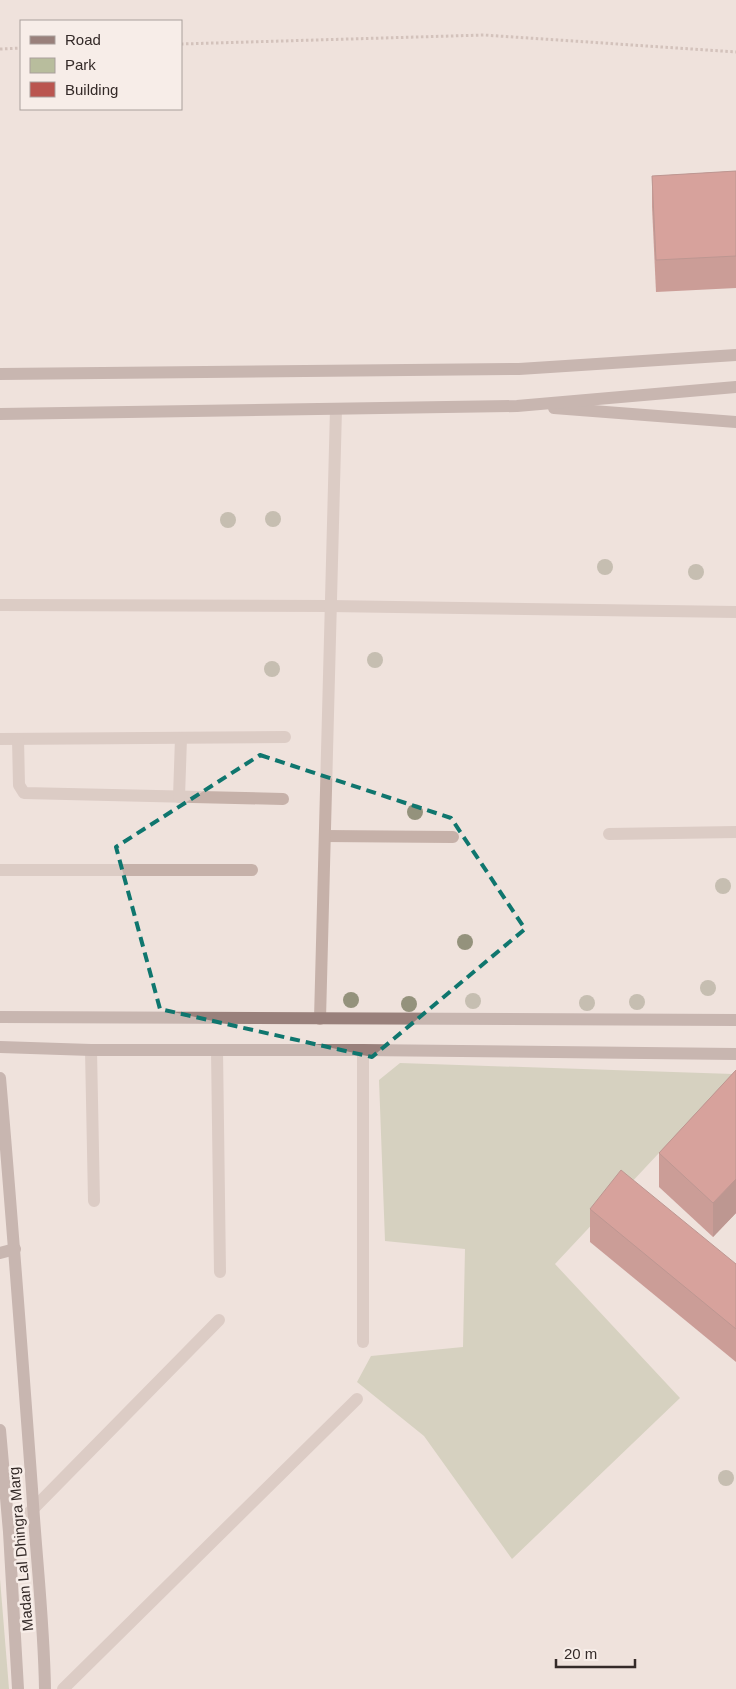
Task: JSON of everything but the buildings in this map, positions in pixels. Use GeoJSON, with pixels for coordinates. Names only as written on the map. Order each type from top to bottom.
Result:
{"type":"FeatureCollection","features":[{"type":"Feature","properties":{"kind":"street"},"geometry":{"type":"LineString","coordinates":[[0,374],[519,369],[736,355]]}},
{"type":"Feature","properties":{"kind":"street"},"geometry":{"type":"LineString","coordinates":[[0,414],[517,406],[732,387]]}},
{"type":"Feature","properties":{"kind":"street"},"geometry":{"type":"LineString","coordinates":[[517,406],[736,422]]}},
{"type":"Feature","properties":{"kind":"street"},"geometry":{"type":"LineString","coordinates":[[320,1019],[336,409]]}},
{"type":"Feature","properties":{"kind":"street"},"geometry":{"type":"LineString","coordinates":[[0,605],[330,606],[736,612]]}},
{"type":"Feature","properties":{"kind":"street"},"geometry":{"type":"LineString","coordinates":[[179,797],[181,738]]}},
{"type":"Feature","properties":{"kind":"street"},"geometry":{"type":"LineString","coordinates":[[0,739],[284,738]]}},
{"type":"Feature","properties":{"kind":"street"},"geometry":{"type":"LineString","coordinates":[[18,739],[19,785],[24,793],[283,799]]}},
{"type":"Feature","properties":{"kind":"street"},"geometry":{"type":"LineString","coordinates":[[609,834],[736,832]]}},
{"type":"Feature","properties":{"kind":"street"},"geometry":{"type":"LineString","coordinates":[[325,836],[452,837]]}},
{"type":"Feature","properties":{"kind":"street"},"geometry":{"type":"LineString","coordinates":[[0,870],[252,870]]}},
{"type":"Feature","properties":{"kind":"street"},"geometry":{"type":"LineString","coordinates":[[0,1018],[736,1020]]}},
{"type":"Feature","properties":{"kind":"street"},"geometry":{"type":"LineString","coordinates":[[0,1047],[91,1050],[364,1050],[736,1054]]}},
{"type":"Feature","properties":{"kind":"street"},"geometry":{"type":"LineString","coordinates":[[91,1050],[94,1201]]}},
{"type":"Feature","properties":{"kind":"street"},"geometry":{"type":"LineString","coordinates":[[217,1050],[220,1272]]}},
{"type":"Feature","properties":{"kind":"street"},"geometry":{"type":"LineString","coordinates":[[363,1342],[364,1050]]}},
{"type":"Feature","properties":{"kind":"street","name":"Madan Lal Dhingra Marg"},"geometry":{"type":"LineString","coordinates":[[0,1078],[15,1249],[44,1639],[45,1689]]}},
{"type":"Feature","properties":{"kind":"street"},"geometry":{"type":"LineString","coordinates":[[0,1253],[15,1249]]}},
{"type":"Feature","properties":{"kind":"street"},"geometry":{"type":"LineString","coordinates":[[9,1532],[219,1320]]}},
{"type":"Feature","properties":{"kind":"street"},"geometry":{"type":"LineString","coordinates":[[63,1689],[357,1399]]}},
{"type":"Feature","properties":{"kind":"street","name":"Madan Lal Dhingra Marg"},"geometry":{"type":"LineString","coordinates":[[0,1430],[9,1532],[18,1689]]}},
{"type":"Feature","properties":{"kind":"path"},"geometry":{"type":"LineString","coordinates":[[182,44],[484,35],[736,52]]}},
{"type":"Feature","properties":{"kind":"path"},"geometry":{"type":"LineString","coordinates":[[0,49],[20,48]]}},
{"type":"Feature","properties":{"kind":"highlighted area"},"geometry":{"type":"Polygon","coordinates":[[[260,755],[451,818],[525,929],[372,1057],[160,1009],[116,847],[260,755]]]}},
{"type":"Feature","properties":{"kind":"green space"},"geometry":{"type":"Polygon","coordinates":[[[400,1063],[733,1074],[555,1264],[680,1398],[512,1559],[424,1436],[357,1382],[371,1356],[463,1347],[465,1249],[385,1241],[379,1080],[400,1063]]]}},
{"type":"Feature","properties":{"kind":"green space"},"geometry":{"type":"Polygon","coordinates":[[[0,1579],[9,1689],[0,1689],[0,1579]]]}}]}
